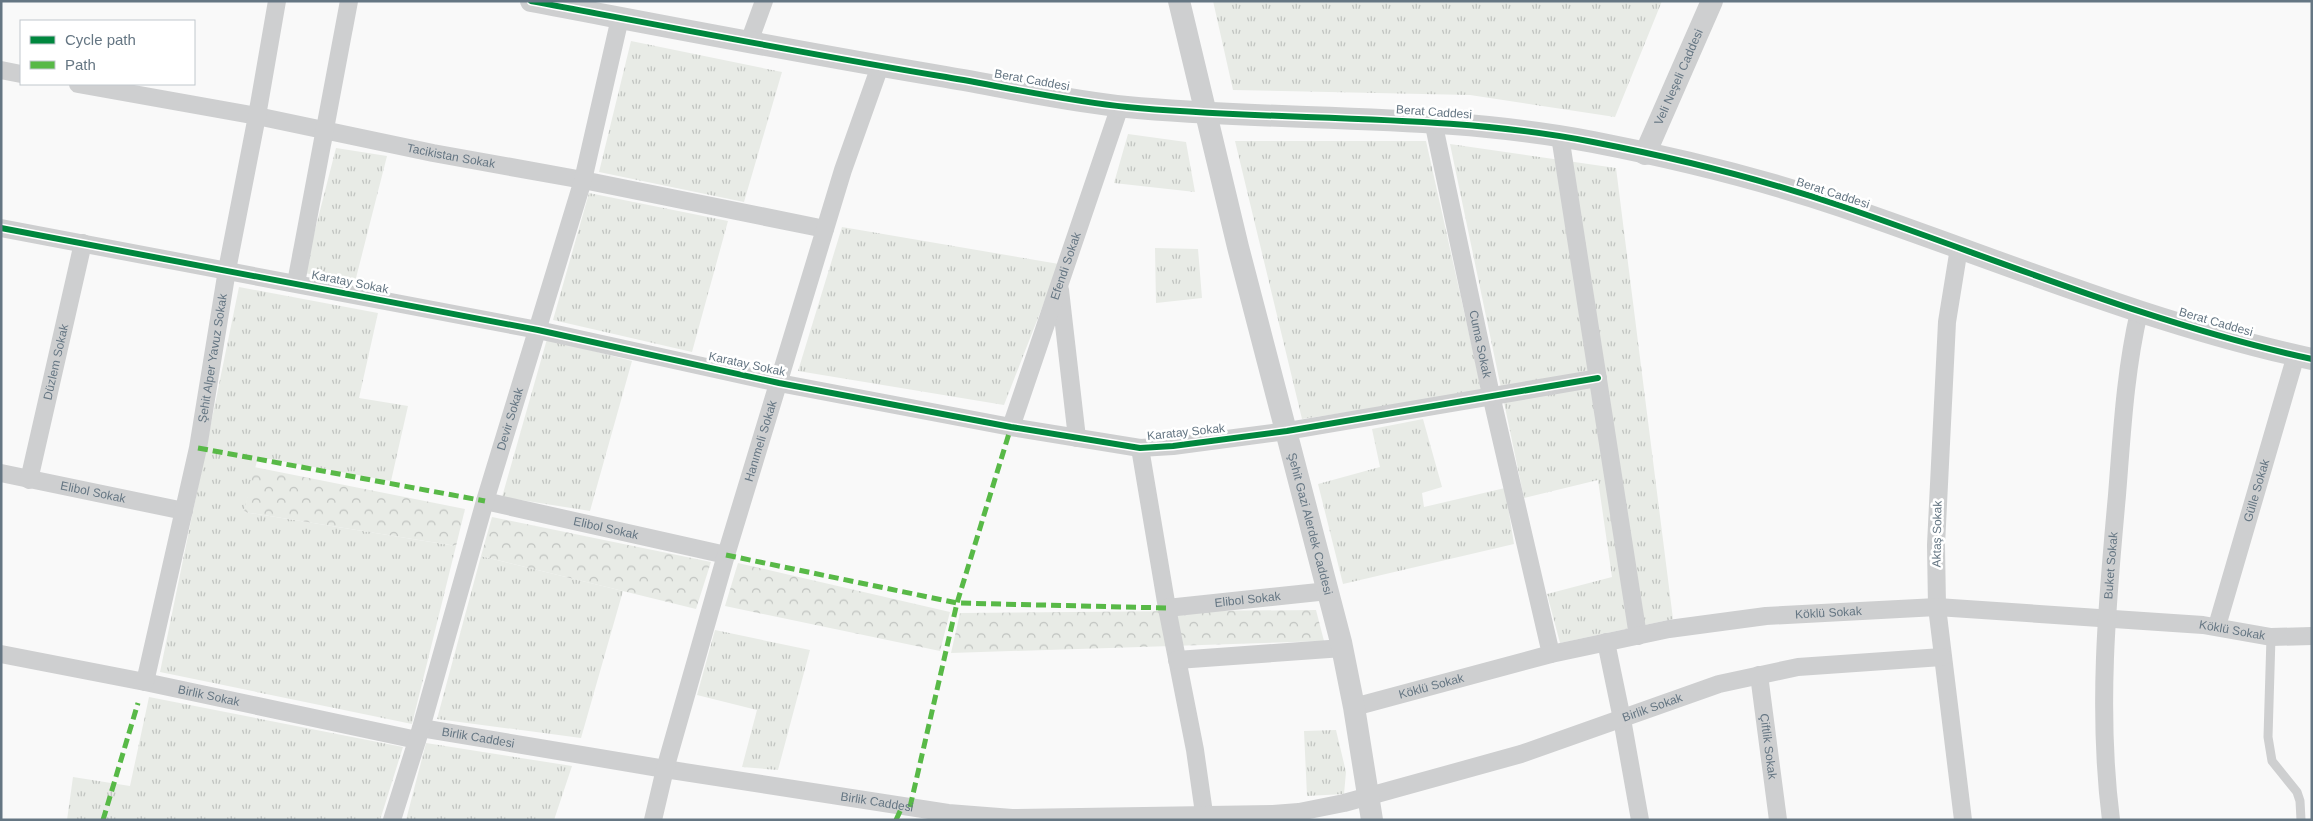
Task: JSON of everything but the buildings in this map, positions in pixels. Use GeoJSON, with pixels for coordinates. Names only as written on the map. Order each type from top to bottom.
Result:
{"type":"FeatureCollection","features":[{"type":"Feature","properties":{"kind":"street","name":"Şehit Alper Yavuz Sokak"},"geometry":{"type":"LineString","coordinates":[[145,682],[198,448],[227,270],[277,1]]}},
{"type":"Feature","properties":{"kind":"street"},"geometry":{"type":"LineString","coordinates":[[296,284],[349,1]]}},
{"type":"Feature","properties":{"kind":"street","name":"Berat Caddesi"},"geometry":{"type":"LineString","coordinates":[[531,1],[612,12],[750,42],[1120,106],[1204,114],[1433,121],[1526,130],[1560,136],[1645,154],[1768,184],[1836,204],[2139,312],[2304,357]]}},
{"type":"Feature","properties":{"kind":"street"},"geometry":{"type":"LineString","coordinates":[[750,42],[764,1]]}},
{"type":"Feature","properties":{"kind":"street","name":"Şehit Gazi Alerdek Caddesi"},"geometry":{"type":"LineString","coordinates":[[1179,1],[1204,114],[1343,648],[1372,820]]}},
{"type":"Feature","properties":{"kind":"street","name":"Veli Neşeli Caddesi"},"geometry":{"type":"LineString","coordinates":[[1645,154],[1712,1]]}},
{"type":"Feature","properties":{"kind":"street","name":"Devir Sokak"},"geometry":{"type":"LineString","coordinates":[[392,820],[419,734],[485,501],[583,180],[612,12]]}},
{"type":"Feature","properties":{"kind":"street","name":"Hanımeli Sokak"},"geometry":{"type":"LineString","coordinates":[[653,820],[665,769],[726,555],[843,170],[880,66]]}},
{"type":"Feature","properties":{"kind":"street"},"geometry":{"type":"LineString","coordinates":[[1,70],[20,74]]}},
{"type":"Feature","properties":{"kind":"street","name":"Tacikistan Sokak"},"geometry":{"type":"LineString","coordinates":[[84,85],[257,116],[433,153],[583,180],[825,229]]}},
{"type":"Feature","properties":{"kind":"street","name":"Efendi Sokak"},"geometry":{"type":"LineString","coordinates":[[1011,427],[1120,106]]}},
{"type":"Feature","properties":{"kind":"street","name":"Cuma Sokak"},"geometry":{"type":"LineString","coordinates":[[1433,121],[1491,396],[1551,654]]}},
{"type":"Feature","properties":{"kind":"street"},"geometry":{"type":"LineString","coordinates":[[1560,136],[1638,636]]}},
{"type":"Feature","properties":{"kind":"street","name":"Karatay Sokak"},"geometry":{"type":"LineString","coordinates":[[1,228],[538,330],[779,383],[1011,427],[1140,448],[1173,446],[1287,432],[1598,378]]}},
{"type":"Feature","properties":{"kind":"street","name":"Düzlem Sokak"},"geometry":{"type":"LineString","coordinates":[[29,480],[83,243]]}},
{"type":"Feature","properties":{"kind":"street","name":"Aktaş Sokak"},"geometry":{"type":"LineString","coordinates":[[1958,248],[1947,322],[1937,528],[1937,607],[1963,820]]}},
{"type":"Feature","properties":{"kind":"street"},"geometry":{"type":"LineString","coordinates":[[1059,285],[1078,438]]}},
{"type":"Feature","properties":{"kind":"street","name":"Buket Sokak"},"geometry":{"type":"LineString","coordinates":[[2111,820],[2103,726],[2106,619],[2126,377],[2139,312]]}},
{"type":"Feature","properties":{"kind":"street","name":"Gülle Sokak"},"geometry":{"type":"LineString","coordinates":[[2217,626],[2304,357]]}},
{"type":"Feature","properties":{"kind":"street"},"geometry":{"type":"LineString","coordinates":[[1140,448],[1167,608],[1195,750],[1205,817]]}},
{"type":"Feature","properties":{"kind":"street","name":"Elibol Sokak"},"geometry":{"type":"LineString","coordinates":[[1,474],[184,511]]}},
{"type":"Feature","properties":{"kind":"street","name":"Elibol Sokak"},"geometry":{"type":"LineString","coordinates":[[485,501],[726,555]]}},
{"type":"Feature","properties":{"kind":"street","name":"Elibol Sokak"},"geometry":{"type":"LineString","coordinates":[[1167,608],[1328,592]]}},
{"type":"Feature","properties":{"kind":"street","name":"Köklü Sokak"},"geometry":{"type":"LineString","coordinates":[[1354,707],[1551,654],[1722,621],[1766,616],[1937,607],[2217,626],[2271,637],[2312,636]]}},
{"type":"Feature","properties":{"kind":"street"},"geometry":{"type":"LineString","coordinates":[[1606,642],[1640,820]]}},
{"type":"Feature","properties":{"kind":"street"},"geometry":{"type":"LineString","coordinates":[[1177,660],[1343,648]]}},
{"type":"Feature","properties":{"kind":"street","name":"Birlik Sokak"},"geometry":{"type":"LineString","coordinates":[[1,654],[419,734]]}},
{"type":"Feature","properties":{"kind":"street","name":"Birlik Sokak"},"geometry":{"type":"LineString","coordinates":[[1368,796],[1521,754],[1718,684],[1798,667],[1942,656]]}},
{"type":"Feature","properties":{"kind":"street","name":"Çiftlik Sokak"},"geometry":{"type":"LineString","coordinates":[[1759,675],[1778,820]]}},
{"type":"Feature","properties":{"kind":"street","name":"Birlik Caddesi"},"geometry":{"type":"LineString","coordinates":[[419,734],[665,769],[948,813],[1012,818],[1205,817],[1299,812],[1368,796]]}},
{"type":"Feature","properties":{"kind":"lane"},"geometry":{"type":"LineString","coordinates":[[2271,637],[2269,752],[2276,768],[2297,792],[2300,802],[2301,820]]}},
{"type":"Feature","properties":{"kind":"green space"},"geometry":{"type":"Polygon","coordinates":[[[1213,1],[1662,1],[1615,117],[1470,95],[1233,90],[1213,1]]]}},
{"type":"Feature","properties":{"kind":"green space"},"geometry":{"type":"Polygon","coordinates":[[[631,41],[782,72],[744,202],[599,172],[631,41]]]}},
{"type":"Feature","properties":{"kind":"green space"},"geometry":{"type":"Polygon","coordinates":[[[1128,134],[1186,142],[1195,192],[1114,183],[1128,134]]]}},
{"type":"Feature","properties":{"kind":"green space"},"geometry":{"type":"Polygon","coordinates":[[[1235,141],[1426,141],[1482,392],[1302,419],[1235,141]]]}},
{"type":"Feature","properties":{"kind":"green space"},"geometry":{"type":"Polygon","coordinates":[[[1450,144],[1616,168],[1673,619],[1560,643],[1547,594],[1612,577],[1598,480],[1524,498],[1450,144]]]}},
{"type":"Feature","properties":{"kind":"green space"},"geometry":{"type":"Polygon","coordinates":[[[336,148],[387,156],[355,282],[304,273],[336,148]]]}},
{"type":"Feature","properties":{"kind":"green space"},"geometry":{"type":"Polygon","coordinates":[[[589,193],[728,221],[692,352],[553,320],[589,193]]]}},
{"type":"Feature","properties":{"kind":"green space"},"geometry":{"type":"Polygon","coordinates":[[[842,227],[1059,264],[1004,405],[798,371],[842,227]]]}},
{"type":"Feature","properties":{"kind":"green space"},"geometry":{"type":"Polygon","coordinates":[[[1155,248],[1198,249],[1202,298],[1156,303],[1155,248]]]}},
{"type":"Feature","properties":{"kind":"green space"},"geometry":{"type":"Polygon","coordinates":[[[239,287],[378,313],[359,398],[408,406],[391,481],[258,457],[244,512],[456,546],[412,724],[160,672],[239,287]]]}},
{"type":"Feature","properties":{"kind":"green space"},"geometry":{"type":"Polygon","coordinates":[[[547,339],[632,361],[590,511],[502,497],[547,339]]]}},
{"type":"Feature","properties":{"kind":"green space"},"geometry":{"type":"Polygon","coordinates":[[[1423,419],[1442,487],[1422,493],[1424,507],[1505,488],[1514,544],[1343,584],[1318,484],[1380,467],[1372,429],[1423,419]]]}},
{"type":"Feature","properties":{"kind":"green space"},"geometry":{"type":"Polygon","coordinates":[[[254,467],[465,509],[456,546],[244,512],[254,467]]]}},
{"type":"Feature","properties":{"kind":"green space"},"geometry":{"type":"Polygon","coordinates":[[[492,517],[711,562],[696,609],[481,556],[492,517]]]}},
{"type":"Feature","properties":{"kind":"green space"},"geometry":{"type":"Polygon","coordinates":[[[481,556],[623,591],[581,738],[437,719],[481,556]]]}},
{"type":"Feature","properties":{"kind":"green space"},"geometry":{"type":"Polygon","coordinates":[[[738,563],[950,612],[940,651],[725,606],[738,563]]]}},
{"type":"Feature","properties":{"kind":"green space"},"geometry":{"type":"Polygon","coordinates":[[[1316,610],[1324,641],[951,653],[960,613],[1316,610]]]}},
{"type":"Feature","properties":{"kind":"green space"},"geometry":{"type":"Polygon","coordinates":[[[715,630],[810,650],[778,770],[742,767],[757,710],[697,695],[715,630]]]}},
{"type":"Feature","properties":{"kind":"green space"},"geometry":{"type":"Polygon","coordinates":[[[149,697],[403,747],[380,820],[67,820],[73,777],[130,786],[149,697]]]}},
{"type":"Feature","properties":{"kind":"green space"},"geometry":{"type":"Polygon","coordinates":[[[1336,730],[1346,772],[1344,794],[1307,796],[1304,731],[1336,730]]]}},
{"type":"Feature","properties":{"kind":"green space"},"geometry":{"type":"Polygon","coordinates":[[[426,743],[572,766],[554,820],[406,820],[426,743]]]}},
{"type":"Feature","properties":{"kind":"marked path"},"geometry":{"type":"LineString","coordinates":[[910,807],[957,603],[1011,427]]}},
{"type":"Feature","properties":{"kind":"marked path"},"geometry":{"type":"LineString","coordinates":[[198,448],[485,501]]}},
{"type":"Feature","properties":{"kind":"marked path"},"geometry":{"type":"LineString","coordinates":[[726,555],[957,603],[1167,608]]}},
{"type":"Feature","properties":{"kind":"marked path"},"geometry":{"type":"LineString","coordinates":[[103,820],[138,703]]}},
{"type":"Feature","properties":{"kind":"marked path"},"geometry":{"type":"LineString","coordinates":[[896,820],[902,807]]}},
{"type":"Feature","properties":{"kind":"cycle path"},"geometry":{"type":"LineString","coordinates":[[531,1],[1059,98],[1185,112],[1477,126],[1535,132],[1624,148],[1687,162],[1811,196],[2133,309],[2252,345],[2312,359]]}},
{"type":"Feature","properties":{"kind":"cycle path"},"geometry":{"type":"LineString","coordinates":[[1,228],[538,330],[779,383],[1011,427],[1140,448],[1173,446],[1287,431],[1598,378]]}}]}
